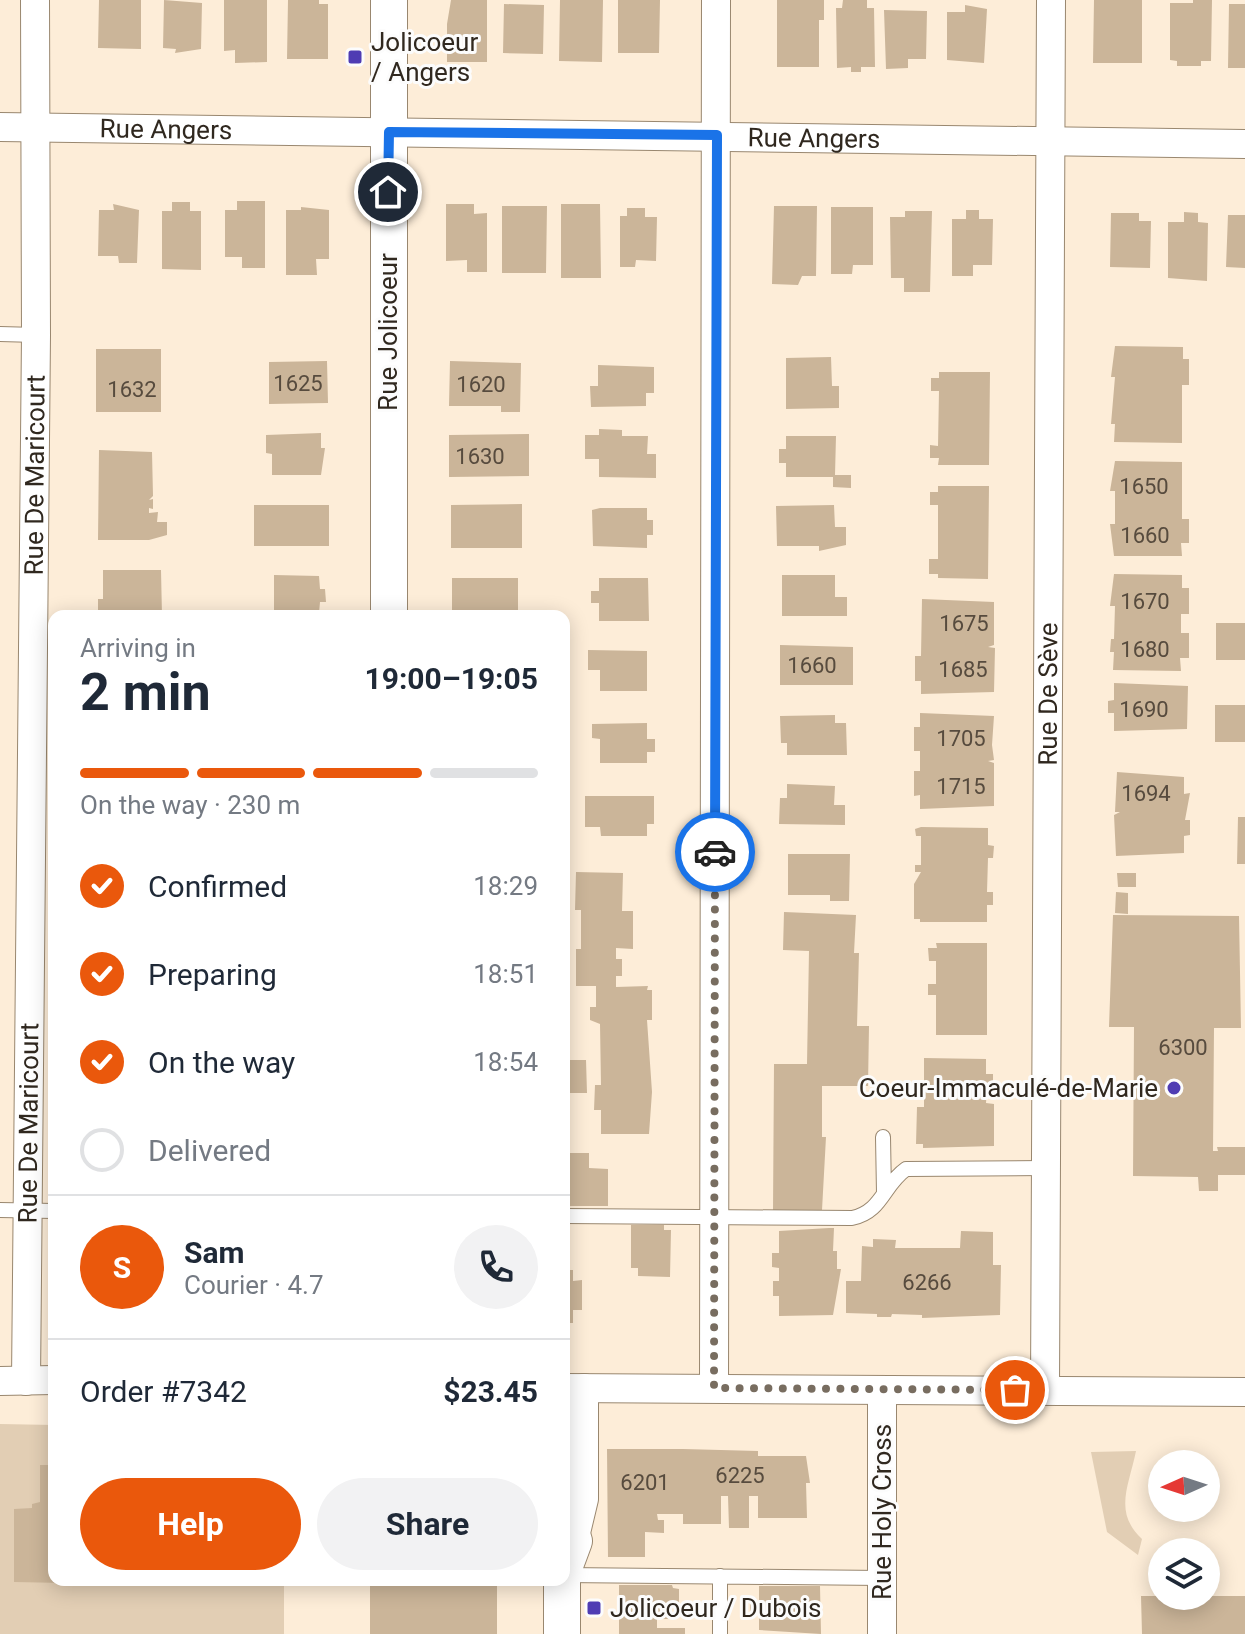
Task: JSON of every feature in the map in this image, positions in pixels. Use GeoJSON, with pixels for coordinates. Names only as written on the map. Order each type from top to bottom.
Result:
{"type":"FeatureCollection","features":[{"type":"Feature","properties":{"kind":"street","name":"Rue De Maricourt"},"geometry":{"type":"LineString","coordinates":[[13,1381],[27,1211],[36,335],[35,0]]}},
{"type":"Feature","properties":{"kind":"street","name":"Rue Jolicoeur"},"geometry":{"type":"LineString","coordinates":[[389,0],[389,610]]}},
{"type":"Feature","properties":{"kind":"street"},"geometry":{"type":"LineString","coordinates":[[714,1388],[716,0]]}},
{"type":"Feature","properties":{"kind":"street","name":"Rue De Sève"},"geometry":{"type":"LineString","coordinates":[[1045,1390],[1051,0]]}},
{"type":"Feature","properties":{"kind":"street","name":"Rue Angers"},"geometry":{"type":"LineString","coordinates":[[0,127],[1245,144]]}},
{"type":"Feature","properties":{"kind":"street"},"geometry":{"type":"LineString","coordinates":[[13,1381],[48,1380]]}},
{"type":"Feature","properties":{"kind":"street"},"geometry":{"type":"LineString","coordinates":[[570,1534],[584,1499],[574,1388],[1245,1392]]}},
{"type":"Feature","properties":{"kind":"street","name":"Rue Holy Cross"},"geometry":{"type":"LineString","coordinates":[[882,1390],[882,1634]]}},
{"type":"Feature","properties":{"kind":"street"},"geometry":{"type":"LineString","coordinates":[[562,1634],[563,1586]]}},
{"type":"Feature","properties":{"kind":"lane"},"geometry":{"type":"LineString","coordinates":[[0,334],[36,335]]}},
{"type":"Feature","properties":{"kind":"lane"},"geometry":{"type":"LineString","coordinates":[[883,1137],[884,1193]]}},
{"type":"Feature","properties":{"kind":"lane"},"geometry":{"type":"LineString","coordinates":[[570,1216],[852,1218],[874,1210],[893,1178],[906,1169],[1045,1168]]}},
{"type":"Feature","properties":{"kind":"lane"},"geometry":{"type":"LineString","coordinates":[[720,1576],[720,1634]]}},
{"type":"Feature","properties":{"kind":"lane"},"geometry":{"type":"LineString","coordinates":[[570,1578],[882,1578]]}},
{"type":"Feature","properties":{"kind":"shaded area"},"geometry":{"type":"Polygon","coordinates":[[[0,1424],[48,1425],[48,1586],[284,1586],[284,1634],[0,1634],[0,1424]]]}},
{"type":"Feature","properties":{"kind":"shaded area"},"geometry":{"type":"Polygon","coordinates":[[[1136,1451],[1127,1487],[1126,1509],[1133,1529],[1142,1539],[1138,1555],[1107,1532],[1091,1452],[1136,1451]]]}},
{"type":"Feature","properties":{"kind":"building"},"geometry":{"type":"Polygon","coordinates":[[[99,0],[141,0],[141,49],[98,48],[99,0]]]}},
{"type":"Feature","properties":{"kind":"building"},"geometry":{"type":"Polygon","coordinates":[[[164,0],[202,3],[201,49],[175,53],[176,49],[163,48],[164,0]]]}},
{"type":"Feature","properties":{"kind":"building"},"geometry":{"type":"Polygon","coordinates":[[[224,0],[267,0],[267,62],[235,63],[235,50],[224,51],[224,0]]]}},
{"type":"Feature","properties":{"kind":"building"},"geometry":{"type":"Polygon","coordinates":[[[288,0],[319,0],[319,4],[328,4],[328,59],[287,59],[288,0]]]}},
{"type":"Feature","properties":{"kind":"building"},"geometry":{"type":"Polygon","coordinates":[[[451,0],[487,0],[487,62],[447,62],[447,24],[451,0]]]}},
{"type":"Feature","properties":{"kind":"building"},"geometry":{"type":"Polygon","coordinates":[[[560,0],[603,0],[602,62],[559,61],[560,0]]]}},
{"type":"Feature","properties":{"kind":"building"},"geometry":{"type":"Polygon","coordinates":[[[618,0],[660,0],[659,53],[618,53],[618,0]]]}},
{"type":"Feature","properties":{"kind":"building"},"geometry":{"type":"Polygon","coordinates":[[[777,0],[824,0],[824,20],[819,20],[819,67],[777,67],[777,0]]]}},
{"type":"Feature","properties":{"kind":"building"},"geometry":{"type":"Polygon","coordinates":[[[843,0],[867,0],[867,8],[874,8],[875,67],[861,67],[861,72],[851,72],[851,67],[837,68],[836,8],[842,8],[843,0]]]}},
{"type":"Feature","properties":{"kind":"building"},"geometry":{"type":"Polygon","coordinates":[[[1094,0],[1142,0],[1142,63],[1093,63],[1094,0]]]}},
{"type":"Feature","properties":{"kind":"building"},"geometry":{"type":"Polygon","coordinates":[[[1193,0],[1212,0],[1211,61],[1201,61],[1201,66],[1177,66],[1177,61],[1170,60],[1170,3],[1193,3],[1193,0]]]}},
{"type":"Feature","properties":{"kind":"building"},"geometry":{"type":"Polygon","coordinates":[[[504,4],[544,5],[543,54],[503,53],[504,4]]]}},
{"type":"Feature","properties":{"kind":"building"},"geometry":{"type":"Polygon","coordinates":[[[1229,4],[1245,4],[1245,68],[1228,68],[1229,4]]]}},
{"type":"Feature","properties":{"kind":"building"},"geometry":{"type":"Polygon","coordinates":[[[965,5],[987,9],[984,63],[947,60],[947,12],[965,12],[965,5]]]}},
{"type":"Feature","properties":{"kind":"building"},"geometry":{"type":"Polygon","coordinates":[[[884,10],[927,11],[926,59],[908,59],[908,68],[886,69],[884,10]]]}},
{"type":"Feature","properties":{"kind":"building"},"geometry":{"type":"Polygon","coordinates":[[[237,201],[265,201],[265,268],[242,268],[242,257],[225,257],[225,210],[237,210],[237,201]]]}},
{"type":"Feature","properties":{"kind":"building"},"geometry":{"type":"Polygon","coordinates":[[[172,202],[190,202],[190,211],[201,211],[201,270],[162,269],[162,211],[172,211],[172,202]]]}},
{"type":"Feature","properties":{"kind":"building"},"geometry":{"type":"Polygon","coordinates":[[[113,204],[139,210],[137,263],[119,263],[118,256],[98,256],[99,210],[114,210],[113,204]]]}},
{"type":"Feature","properties":{"kind":"building"},"geometry":{"type":"Polygon","coordinates":[[[446,204],[474,204],[474,214],[487,213],[487,272],[467,272],[467,260],[446,261],[446,204]]]}},
{"type":"Feature","properties":{"kind":"building"},"geometry":{"type":"Polygon","coordinates":[[[561,204],[600,204],[601,278],[561,278],[561,204]]]}},
{"type":"Feature","properties":{"kind":"building"},"geometry":{"type":"Polygon","coordinates":[[[502,206],[547,206],[546,273],[502,273],[502,206]]]}},
{"type":"Feature","properties":{"kind":"building"},"geometry":{"type":"Polygon","coordinates":[[[774,206],[817,206],[816,276],[802,276],[798,285],[772,284],[774,206]]]}},
{"type":"Feature","properties":{"kind":"building"},"geometry":{"type":"Polygon","coordinates":[[[301,207],[329,210],[329,259],[316,259],[317,275],[286,275],[286,210],[301,210],[301,207]]]}},
{"type":"Feature","properties":{"kind":"building"},"geometry":{"type":"Polygon","coordinates":[[[831,207],[873,207],[873,265],[853,265],[852,274],[831,274],[831,207]]]}},
{"type":"Feature","properties":{"kind":"building"},"geometry":{"type":"Polygon","coordinates":[[[627,208],[645,208],[645,217],[657,217],[656,261],[636,260],[635,267],[620,267],[620,216],[627,216],[627,208]]]}},
{"type":"Feature","properties":{"kind":"building"},"geometry":{"type":"Polygon","coordinates":[[[966,210],[979,210],[979,219],[993,219],[992,265],[973,265],[973,276],[952,276],[952,219],[966,219],[966,210]]]}},
{"type":"Feature","properties":{"kind":"building"},"geometry":{"type":"Polygon","coordinates":[[[905,211],[932,211],[930,292],[904,292],[904,278],[891,278],[890,217],[905,217],[905,211]]]}},
{"type":"Feature","properties":{"kind":"building"},"geometry":{"type":"Polygon","coordinates":[[[1184,212],[1198,213],[1198,222],[1208,223],[1207,281],[1168,278],[1168,222],[1184,222],[1184,212]]]}},
{"type":"Feature","properties":{"kind":"building"},"geometry":{"type":"Polygon","coordinates":[[[1111,213],[1139,213],[1139,221],[1151,221],[1150,268],[1110,267],[1111,213]]]}},
{"type":"Feature","properties":{"kind":"building"},"geometry":{"type":"Polygon","coordinates":[[[1228,215],[1245,215],[1245,268],[1226,267],[1228,215]]]}},
{"type":"Feature","properties":{"kind":"building"},"geometry":{"type":"Polygon","coordinates":[[[1115,346],[1183,347],[1183,359],[1189,359],[1189,385],[1182,385],[1182,443],[1114,442],[1115,424],[1111,424],[1115,377],[1111,377],[1115,346]]]}},
{"type":"Feature","properties":{"kind":"building"},"geometry":{"type":"Polygon","coordinates":[[[96,349],[161,349],[161,412],[96,412],[96,349]]]}},
{"type":"Feature","properties":{"kind":"building"},"geometry":{"type":"Polygon","coordinates":[[[831,357],[832,386],[839,386],[839,408],[786,409],[786,358],[831,357]]]}},
{"type":"Feature","properties":{"kind":"building"},"geometry":{"type":"Polygon","coordinates":[[[327,361],[328,403],[269,404],[269,362],[327,361]]]}},
{"type":"Feature","properties":{"kind":"building"},"geometry":{"type":"Polygon","coordinates":[[[450,361],[521,363],[520,412],[501,412],[501,406],[449,406],[450,361]]]}},
{"type":"Feature","properties":{"kind":"building"},"geometry":{"type":"Polygon","coordinates":[[[598,365],[654,367],[654,393],[646,393],[646,406],[591,407],[590,386],[598,386],[598,365]]]}},
{"type":"Feature","properties":{"kind":"building"},"geometry":{"type":"Polygon","coordinates":[[[939,372],[990,372],[989,465],[938,465],[939,458],[930,458],[930,445],[938,446],[939,391],[931,391],[931,378],[939,378],[939,372]]]}},
{"type":"Feature","properties":{"kind":"building"},"geometry":{"type":"Polygon","coordinates":[[[599,429],[622,430],[622,436],[648,436],[647,454],[656,454],[656,478],[599,477],[599,459],[585,459],[585,435],[599,435],[599,429]]]}},
{"type":"Feature","properties":{"kind":"building"},"geometry":{"type":"Polygon","coordinates":[[[321,433],[321,448],[325,448],[321,475],[272,475],[272,454],[266,453],[266,435],[321,433]]]}},
{"type":"Feature","properties":{"kind":"building"},"geometry":{"type":"Polygon","coordinates":[[[529,434],[529,476],[449,477],[449,435],[529,434]]]}},
{"type":"Feature","properties":{"kind":"building"},"geometry":{"type":"Polygon","coordinates":[[[786,436],[836,436],[835,475],[851,475],[851,488],[833,487],[833,477],[786,477],[786,463],[779,463],[779,449],[786,449],[786,436]]]}},
{"type":"Feature","properties":{"kind":"building"},"geometry":{"type":"Polygon","coordinates":[[[99,450],[152,452],[153,496],[149,500],[153,499],[153,509],[149,508],[149,513],[158,512],[157,522],[167,522],[167,535],[149,540],[98,540],[99,450]]]}},
{"type":"Feature","properties":{"kind":"building"},"geometry":{"type":"Polygon","coordinates":[[[1115,461],[1182,462],[1182,519],[1189,519],[1189,543],[1181,543],[1182,556],[1114,556],[1110,524],[1115,524],[1115,491],[1110,491],[1115,461]]]}},
{"type":"Feature","properties":{"kind":"building"},"geometry":{"type":"Polygon","coordinates":[[[938,486],[989,486],[988,579],[938,578],[938,574],[929,574],[929,559],[938,559],[938,505],[930,505],[930,492],[938,492],[938,486]]]}},
{"type":"Feature","properties":{"kind":"building"},"geometry":{"type":"Polygon","coordinates":[[[522,504],[522,548],[451,548],[451,505],[522,504]]]}},
{"type":"Feature","properties":{"kind":"building"},"geometry":{"type":"Polygon","coordinates":[[[254,505],[329,505],[329,546],[254,546],[254,505]]]}},
{"type":"Feature","properties":{"kind":"building"},"geometry":{"type":"Polygon","coordinates":[[[834,505],[835,527],[846,527],[846,545],[819,551],[819,546],[777,546],[776,506],[834,505]]]}},
{"type":"Feature","properties":{"kind":"building"},"geometry":{"type":"Polygon","coordinates":[[[647,508],[647,520],[653,520],[653,535],[647,535],[647,548],[593,546],[592,510],[647,508]]]}},
{"type":"Feature","properties":{"kind":"building"},"geometry":{"type":"Polygon","coordinates":[[[103,570],[161,570],[162,610],[98,610],[98,599],[103,599],[103,570]]]}},
{"type":"Feature","properties":{"kind":"building"},"geometry":{"type":"Polygon","coordinates":[[[1114,574],[1182,575],[1182,588],[1189,588],[1189,614],[1181,614],[1181,633],[1189,633],[1189,658],[1180,658],[1181,671],[1113,670],[1114,652],[1110,652],[1111,639],[1114,639],[1115,606],[1110,606],[1114,574]]]}},
{"type":"Feature","properties":{"kind":"building"},"geometry":{"type":"Polygon","coordinates":[[[274,575],[319,576],[320,589],[325,589],[326,602],[320,602],[319,610],[274,610],[274,575]]]}},
{"type":"Feature","properties":{"kind":"building"},"geometry":{"type":"Polygon","coordinates":[[[782,575],[835,575],[835,597],[847,597],[847,616],[782,616],[782,575]]]}},
{"type":"Feature","properties":{"kind":"building"},"geometry":{"type":"Polygon","coordinates":[[[452,578],[518,578],[518,610],[452,610],[452,578]]]}},
{"type":"Feature","properties":{"kind":"building"},"geometry":{"type":"Polygon","coordinates":[[[599,578],[648,578],[649,621],[599,621],[599,603],[591,603],[591,591],[599,591],[599,578]]]}},
{"type":"Feature","properties":{"kind":"building"},"geometry":{"type":"Polygon","coordinates":[[[922,599],[994,602],[994,645],[988,647],[995,648],[994,692],[921,694],[921,681],[915,681],[915,656],[921,656],[922,599]]]}},
{"type":"Feature","properties":{"kind":"building"},"geometry":{"type":"Polygon","coordinates":[[[1216,623],[1245,623],[1245,660],[1216,660],[1216,623]]]}},
{"type":"Feature","properties":{"kind":"building"},"geometry":{"type":"Polygon","coordinates":[[[780,645],[853,647],[853,685],[780,685],[780,645]]]}},
{"type":"Feature","properties":{"kind":"building"},"geometry":{"type":"Polygon","coordinates":[[[588,650],[647,651],[647,691],[600,691],[600,670],[588,670],[588,650]]]}},
{"type":"Feature","properties":{"kind":"building"},"geometry":{"type":"Polygon","coordinates":[[[1114,683],[1188,686],[1187,729],[1114,731],[1114,713],[1108,713],[1108,701],[1114,700],[1114,683]]]}},
{"type":"Feature","properties":{"kind":"building"},"geometry":{"type":"Polygon","coordinates":[[[1215,705],[1245,705],[1245,742],[1215,742],[1215,705]]]}},
{"type":"Feature","properties":{"kind":"building"},"geometry":{"type":"Polygon","coordinates":[[[920,713],[994,716],[994,760],[988,761],[994,763],[994,806],[920,809],[920,795],[914,796],[914,771],[920,771],[920,751],[914,751],[914,727],[920,727],[920,713]]]}},
{"type":"Feature","properties":{"kind":"building"},"geometry":{"type":"Polygon","coordinates":[[[835,715],[835,723],[846,723],[847,755],[787,755],[787,743],[781,743],[780,716],[835,715]]]}},
{"type":"Feature","properties":{"kind":"building"},"geometry":{"type":"Polygon","coordinates":[[[647,723],[647,739],[655,739],[655,752],[647,752],[647,763],[600,763],[600,739],[592,738],[592,724],[647,723]]]}},
{"type":"Feature","properties":{"kind":"building"},"geometry":{"type":"Polygon","coordinates":[[[1117,772],[1184,777],[1184,794],[1190,793],[1185,820],[1190,820],[1190,835],[1184,836],[1184,853],[1116,856],[1114,815],[1120,812],[1115,812],[1117,772]]]}},
{"type":"Feature","properties":{"kind":"building"},"geometry":{"type":"Polygon","coordinates":[[[787,784],[835,786],[834,805],[845,805],[845,825],[779,824],[780,798],[787,798],[787,784]]]}},
{"type":"Feature","properties":{"kind":"building"},"geometry":{"type":"Polygon","coordinates":[[[585,796],[654,796],[654,824],[647,824],[647,836],[601,836],[600,827],[585,827],[585,796]]]}},
{"type":"Feature","properties":{"kind":"building"},"geometry":{"type":"Polygon","coordinates":[[[1238,817],[1245,817],[1245,864],[1237,864],[1238,817]]]}},
{"type":"Feature","properties":{"kind":"building"},"geometry":{"type":"Polygon","coordinates":[[[988,828],[988,845],[994,846],[993,858],[988,858],[987,892],[993,892],[993,905],[987,905],[987,922],[920,922],[920,919],[914,919],[914,884],[921,872],[915,872],[915,865],[921,865],[921,836],[916,836],[915,829],[988,828]]]}},
{"type":"Feature","properties":{"kind":"building"},"geometry":{"type":"Polygon","coordinates":[[[788,854],[850,854],[849,901],[830,901],[830,895],[788,895],[788,854]]]}},
{"type":"Feature","properties":{"kind":"building"},"geometry":{"type":"Polygon","coordinates":[[[576,872],[623,873],[622,911],[633,911],[633,949],[616,948],[616,959],[622,959],[622,976],[616,976],[616,987],[648,986],[647,990],[652,990],[652,1020],[647,1020],[652,1092],[649,1134],[601,1134],[601,1110],[594,1110],[595,1085],[601,1085],[600,1024],[590,1020],[590,1007],[596,1007],[596,986],[576,986],[576,949],[581,949],[581,910],[575,910],[576,872]]]}},
{"type":"Feature","properties":{"kind":"building"},"geometry":{"type":"Polygon","coordinates":[[[1117,873],[1136,873],[1136,887],[1118,887],[1117,873]]]}},
{"type":"Feature","properties":{"kind":"building"},"geometry":{"type":"Polygon","coordinates":[[[1116,892],[1128,893],[1128,914],[1115,913],[1116,892]]]}},
{"type":"Feature","properties":{"kind":"building"},"geometry":{"type":"Polygon","coordinates":[[[784,912],[856,915],[854,953],[859,953],[857,1026],[869,1026],[868,1086],[822,1086],[822,1137],[826,1137],[822,1210],[773,1210],[774,1064],[807,1064],[809,951],[783,950],[784,912]]]}},
{"type":"Feature","properties":{"kind":"building","name":"Coeur-Immaculé-de-Marie"},"geometry":{"type":"Polygon","coordinates":[[[1113,915],[1239,916],[1241,1028],[1214,1028],[1213,1151],[1218,1151],[1217,1147],[1245,1147],[1245,1175],[1218,1175],[1218,1191],[1199,1191],[1198,1177],[1133,1176],[1134,1027],[1109,1027],[1113,915]]]}},
{"type":"Feature","properties":{"kind":"building"},"geometry":{"type":"Polygon","coordinates":[[[936,943],[987,943],[987,1035],[936,1035],[936,995],[928,995],[928,984],[936,984],[936,961],[929,961],[928,948],[937,948],[936,943]]]}},
{"type":"Feature","properties":{"kind":"building"},"geometry":{"type":"Polygon","coordinates":[[[924,1058],[986,1059],[986,1074],[993,1074],[993,1087],[987,1087],[986,1103],[994,1104],[994,1146],[923,1148],[923,1144],[916,1144],[917,1107],[924,1107],[924,1058]]]}},
{"type":"Feature","properties":{"kind":"building"},"geometry":{"type":"Polygon","coordinates":[[[570,1060],[586,1060],[587,1093],[570,1093],[570,1060]]]}},
{"type":"Feature","properties":{"kind":"building"},"geometry":{"type":"Polygon","coordinates":[[[570,1153],[589,1153],[589,1168],[608,1169],[608,1206],[570,1206],[570,1153]]]}},
{"type":"Feature","properties":{"kind":"building"},"geometry":{"type":"Polygon","coordinates":[[[631,1225],[664,1225],[664,1230],[671,1230],[670,1277],[638,1276],[638,1268],[631,1268],[631,1225]]]}},
{"type":"Feature","properties":{"kind":"building"},"geometry":{"type":"Polygon","coordinates":[[[834,1228],[833,1251],[837,1251],[837,1269],[841,1269],[833,1315],[779,1316],[779,1296],[773,1296],[773,1281],[779,1281],[779,1268],[772,1267],[772,1253],[779,1253],[779,1231],[834,1228]]]}},
{"type":"Feature","properties":{"kind":"building"},"geometry":{"type":"Polygon","coordinates":[[[961,1231],[993,1232],[993,1265],[1001,1265],[1000,1315],[922,1318],[922,1315],[877,1317],[877,1314],[846,1313],[846,1281],[861,1281],[862,1246],[873,1247],[873,1239],[896,1240],[895,1248],[960,1248],[961,1231]]]}},
{"type":"Feature","properties":{"kind":"building"},"geometry":{"type":"Polygon","coordinates":[[[570,1270],[573,1270],[573,1281],[582,1280],[582,1310],[573,1310],[573,1323],[570,1323],[570,1270]]]}},
{"type":"Feature","properties":{"kind":"building"},"geometry":{"type":"Polygon","coordinates":[[[607,1449],[758,1451],[758,1456],[806,1456],[810,1483],[806,1483],[807,1518],[758,1518],[758,1496],[749,1496],[749,1528],[729,1528],[728,1496],[721,1496],[721,1524],[683,1524],[683,1514],[657,1514],[658,1520],[664,1520],[664,1533],[645,1532],[645,1557],[608,1557],[607,1449]]]}},
{"type":"Feature","properties":{"kind":"building"},"geometry":{"type":"Polygon","coordinates":[[[40,1465],[48,1465],[48,1583],[14,1582],[14,1509],[32,1508],[32,1504],[40,1502],[40,1465]]]}},
{"type":"Feature","properties":{"kind":"building"},"geometry":{"type":"Polygon","coordinates":[[[619,1585],[672,1585],[679,1589],[679,1603],[673,1603],[668,1619],[657,1619],[657,1628],[685,1628],[685,1634],[619,1634],[619,1585]]]}},
{"type":"Feature","properties":{"kind":"building"},"geometry":{"type":"Polygon","coordinates":[[[370,1586],[497,1586],[497,1634],[370,1634],[370,1586]]]}},
{"type":"Feature","properties":{"kind":"building"},"geometry":{"type":"Polygon","coordinates":[[[759,1586],[820,1586],[821,1634],[759,1630],[759,1613],[750,1613],[750,1603],[759,1603],[759,1586]]]}},
{"type":"Feature","properties":{"kind":"building"},"geometry":{"type":"Polygon","coordinates":[[[1141,1596],[1148,1596],[1148,1610],[1220,1610],[1220,1596],[1245,1596],[1245,1634],[1142,1634],[1141,1596]]]}},
{"type":"Feature","properties":{"kind":"way so far"},"geometry":{"type":"LineString","coordinates":[[715,852],[714,1388],[1015,1390]]}},
{"type":"Feature","properties":{"kind":"place","name":"Jolicoeur / Angers"},"geometry":{"type":"Point","coordinates":[355,57]}},
{"type":"Feature","properties":{"kind":"place","name":"Coeur-Immaculé-de-Marie"},"geometry":{"type":"Point","coordinates":[1174,1088]}},
{"type":"Feature","properties":{"kind":"place","name":"Jolicoeur / Dubois"},"geometry":{"type":"Point","coordinates":[594,1608]}},
{"type":"Feature","properties":{"kind":"route"},"geometry":{"type":"LineString","coordinates":[[388,192],[389,132],[717,135],[715,852]]}}]}
